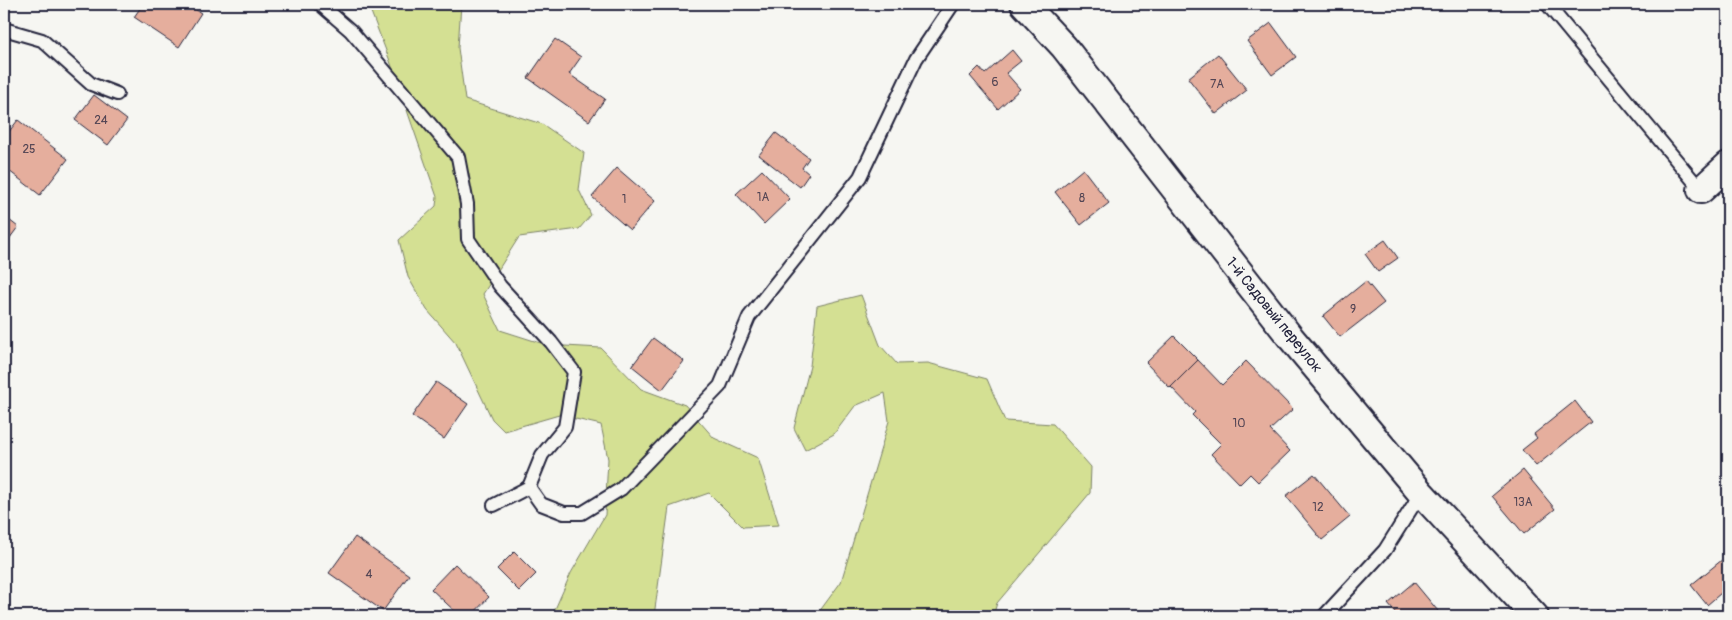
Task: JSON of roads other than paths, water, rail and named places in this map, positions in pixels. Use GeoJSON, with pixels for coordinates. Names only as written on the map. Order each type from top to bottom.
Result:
{"type":"FeatureCollection","features":[{"type":"Feature","properties":{"kind":"street","name":"1-й Садовый переулок"},"geometry":{"type":"LineString","coordinates":[[1024,4],[1064,47],[1291,338],[1421,493],[1535,616]]}},
{"type":"Feature","properties":{"kind":"street"},"geometry":{"type":"LineString","coordinates":[[1701,190],[1728,165]]}},
{"type":"Feature","properties":{"kind":"lane"},"geometry":{"type":"LineString","coordinates":[[320,4],[350,31],[458,157],[467,204],[468,239],[500,286],[551,342],[574,372],[565,427],[542,455],[529,487],[494,504]]}},
{"type":"Feature","properties":{"kind":"lane"},"geometry":{"type":"LineString","coordinates":[[529,487],[541,504],[564,513],[582,513],[621,489],[720,386],[749,317],[860,177],[916,59],[953,4]]}},
{"type":"Feature","properties":{"kind":"lane"},"geometry":{"type":"LineString","coordinates":[[1547,4],[1701,190]]}},
{"type":"Feature","properties":{"kind":"lane"},"geometry":{"type":"LineString","coordinates":[[4,29],[42,40],[91,84],[118,94]]}},
{"type":"Feature","properties":{"kind":"lane"},"geometry":{"type":"LineString","coordinates":[[1324,616],[1385,550],[1421,493]]}}]}
